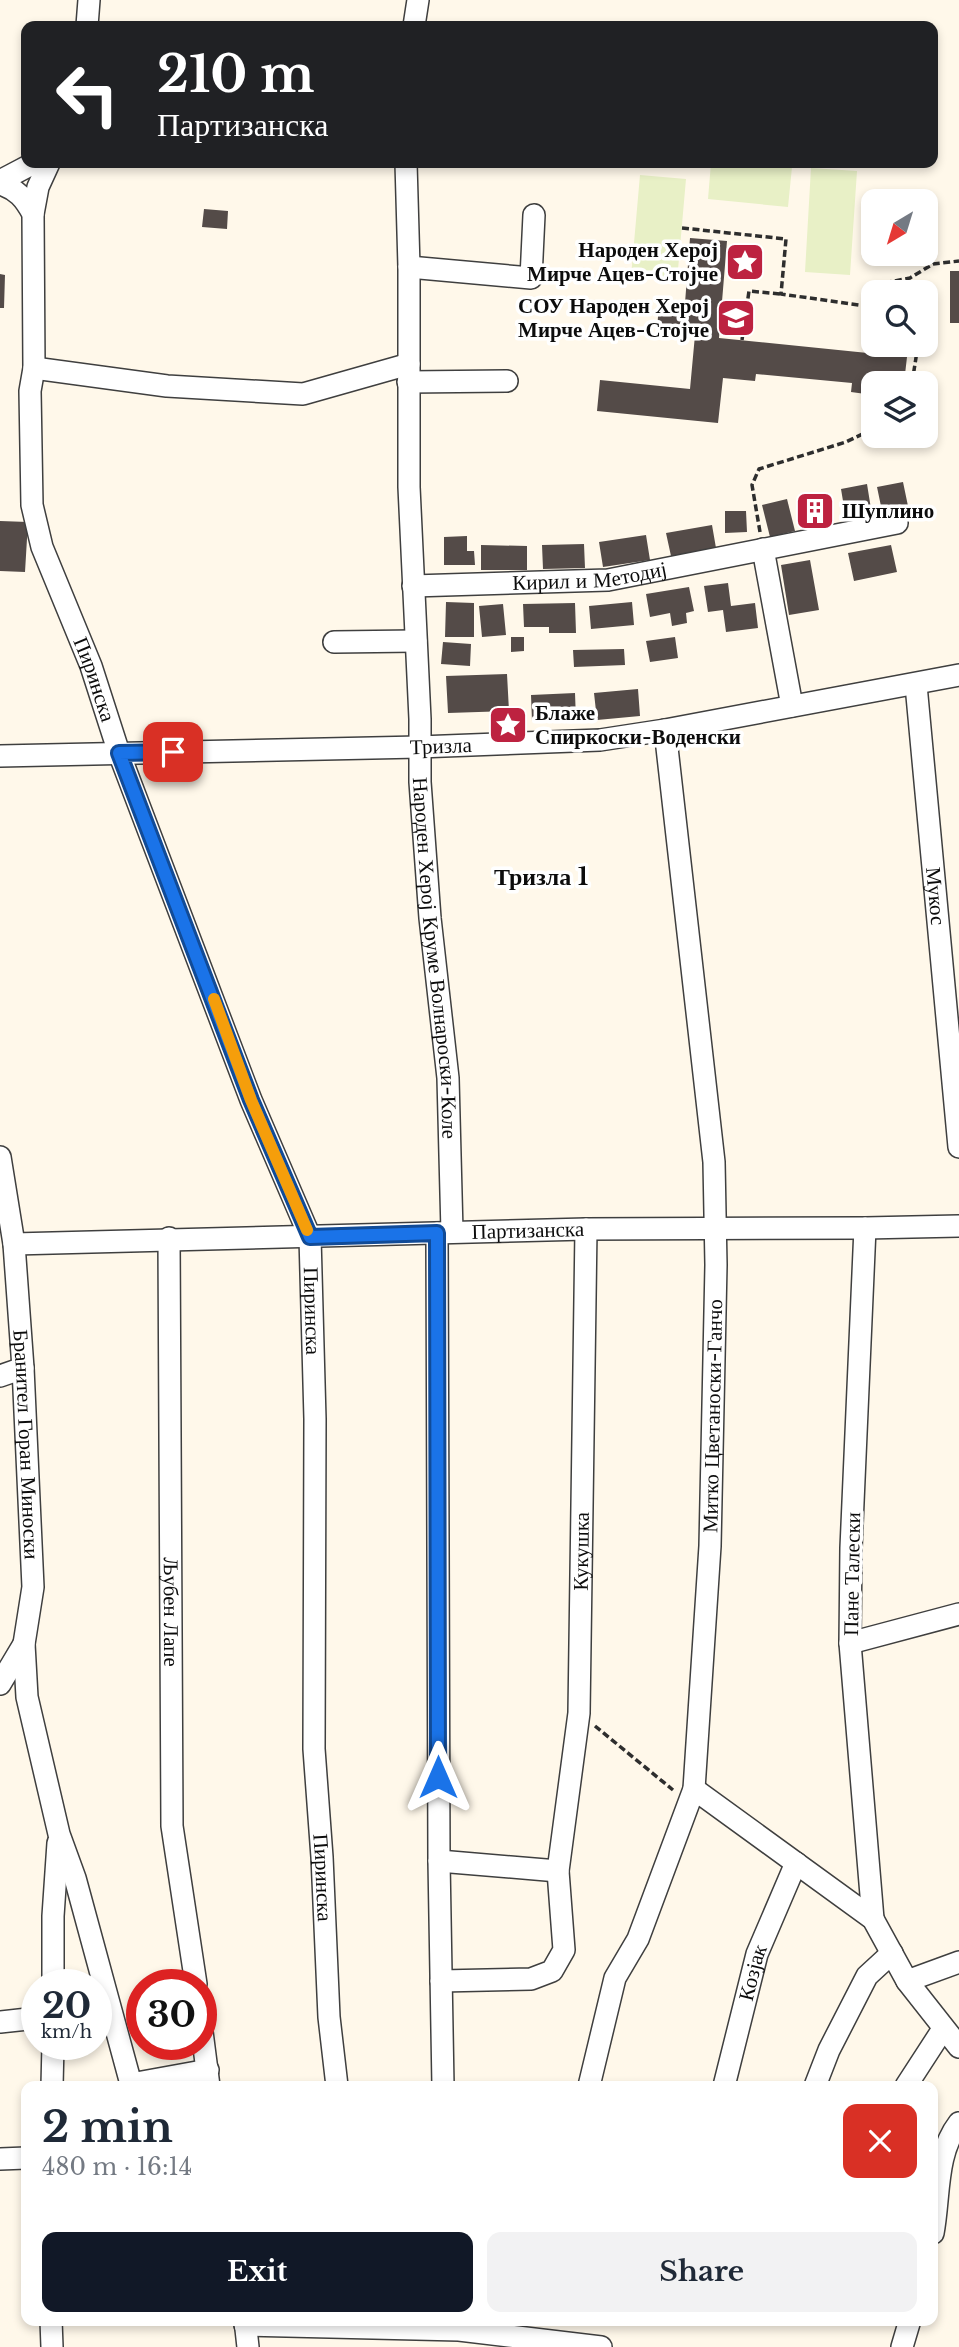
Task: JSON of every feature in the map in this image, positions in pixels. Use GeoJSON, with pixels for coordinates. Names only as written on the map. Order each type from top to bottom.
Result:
{"type":"FeatureCollection","features":[{"type":"Feature","properties":{"kind":"street"},"geometry":{"type":"LineString","coordinates":[[88,21],[89,0]]}},
{"type":"Feature","properties":{"kind":"street"},"geometry":{"type":"LineString","coordinates":[[415,21],[418,0]]}},
{"type":"Feature","properties":{"kind":"street"},"geometry":{"type":"LineString","coordinates":[[0,183],[26,168]]}},
{"type":"Feature","properties":{"kind":"street","name":"Пиринска"},"geometry":{"type":"LineString","coordinates":[[47,168],[38,187],[33,215],[34,368],[30,391],[33,505],[42,547],[91,666],[119,753],[251,1100],[310,1237],[315,1419],[314,1749],[329,2017],[336,2081]]}},
{"type":"Feature","properties":{"kind":"street","name":"Народен Херој Круме Волнароски-Коле"},"geometry":{"type":"LineString","coordinates":[[406,168],[408,373],[419,747],[430,918],[448,1078],[444,1233],[439,1861],[443,2081]]}},
{"type":"Feature","properties":{"kind":"street"},"geometry":{"type":"LineString","coordinates":[[0,183],[13,188],[27,202],[33,215]]}},
{"type":"Feature","properties":{"kind":"street"},"geometry":{"type":"LineString","coordinates":[[409,267],[531,278],[534,215]]}},
{"type":"Feature","properties":{"kind":"street"},"geometry":{"type":"LineString","coordinates":[[34,368],[167,386],[303,394],[408,373],[507,381]]}},
{"type":"Feature","properties":{"kind":"street","name":"Кирил и Методиј"},"geometry":{"type":"LineString","coordinates":[[413,586],[608,580],[897,523]]}},
{"type":"Feature","properties":{"kind":"street"},"geometry":{"type":"LineString","coordinates":[[763,549],[792,706]]}},
{"type":"Feature","properties":{"kind":"street"},"geometry":{"type":"LineString","coordinates":[[334,642],[416,641]]}},
{"type":"Feature","properties":{"kind":"street","name":"Тризла"},"geometry":{"type":"LineString","coordinates":[[0,756],[419,747],[600,740],[916,685],[959,675]]}},
{"type":"Feature","properties":{"kind":"street","name":"Мукос"},"geometry":{"type":"LineString","coordinates":[[916,685],[959,1147]]}},
{"type":"Feature","properties":{"kind":"street","name":"Митко Цветаноски-Ганчо"},"geometry":{"type":"LineString","coordinates":[[590,2081],[615,1978],[638,1940],[691,1795],[710,1546],[716,1227],[714,1162],[665,730]]}},
{"type":"Feature","properties":{"kind":"street","name":"Бранител Горан Миноски"},"geometry":{"type":"LineString","coordinates":[[0,1157],[14,1244],[23,1368],[33,1587],[24,1644],[27,1697],[59,1833],[75,1878],[130,2081]]}},
{"type":"Feature","properties":{"kind":"street","name":"Партизанска"},"geometry":{"type":"LineString","coordinates":[[14,1244],[586,1229],[959,1226]]}},
{"type":"Feature","properties":{"kind":"street","name":"Пане Талески"},"geometry":{"type":"LineString","coordinates":[[865,1228],[851,1548],[850,1643],[873,1919]]}},
{"type":"Feature","properties":{"kind":"street","name":"Кукушка"},"geometry":{"type":"LineString","coordinates":[[441,1981],[531,1979],[552,1971],[564,1950],[558,1871],[579,1713],[586,1229]]}},
{"type":"Feature","properties":{"kind":"street","name":"Љубен Лапе"},"geometry":{"type":"LineString","coordinates":[[169,1238],[172,1826],[193,1969]]}},
{"type":"Feature","properties":{"kind":"street"},"geometry":{"type":"LineString","coordinates":[[0,1376],[23,1368]]}},
{"type":"Feature","properties":{"kind":"street"},"geometry":{"type":"LineString","coordinates":[[850,1643],[959,1614]]}},
{"type":"Feature","properties":{"kind":"street","name":"Бранител Горан Миноски"},"geometry":{"type":"LineString","coordinates":[[0,1684],[24,1644]]}},
{"type":"Feature","properties":{"kind":"street"},"geometry":{"type":"LineString","coordinates":[[691,1795],[796,1863],[873,1919],[907,1981],[959,2047]]}},
{"type":"Feature","properties":{"kind":"street","name":"Бранител Горан Миноски"},"geometry":{"type":"LineString","coordinates":[[53,1969],[53,1916],[59,1833]]}},
{"type":"Feature","properties":{"kind":"street"},"geometry":{"type":"LineString","coordinates":[[439,1861],[558,1871]]}},
{"type":"Feature","properties":{"kind":"street","name":"Козјак"},"geometry":{"type":"LineString","coordinates":[[725,2081],[757,1954],[796,1863]]}},
{"type":"Feature","properties":{"kind":"street"},"geometry":{"type":"LineString","coordinates":[[817,2081],[829,2050],[867,1976],[892,1953]]}},
{"type":"Feature","properties":{"kind":"street"},"geometry":{"type":"LineString","coordinates":[[907,1981],[959,1962]]}},
{"type":"Feature","properties":{"kind":"street"},"geometry":{"type":"LineString","coordinates":[[0,2022],[21,2020]]}},
{"type":"Feature","properties":{"kind":"street"},"geometry":{"type":"LineString","coordinates":[[909,2081],[943,2029]]}},
{"type":"Feature","properties":{"kind":"street"},"geometry":{"type":"LineString","coordinates":[[52,2060],[52,2081]]}},
{"type":"Feature","properties":{"kind":"street"},"geometry":{"type":"LineString","coordinates":[[206,2060],[209,2078]]}},
{"type":"Feature","properties":{"kind":"street","name":"Бранител Горан Миноски"},"geometry":{"type":"LineString","coordinates":[[170,2081],[209,2078]]}},
{"type":"Feature","properties":{"kind":"street"},"geometry":{"type":"LineString","coordinates":[[938,2194],[942,2163],[950,2135],[959,2123]]}},
{"type":"Feature","properties":{"kind":"street"},"geometry":{"type":"LineString","coordinates":[[0,2159],[21,2158]]}},
{"type":"Feature","properties":{"kind":"street"},"geometry":{"type":"LineString","coordinates":[[51,2326],[52,2347]]}},
{"type":"Feature","properties":{"kind":"street"},"geometry":{"type":"LineString","coordinates":[[245,2326],[248,2347]]}},
{"type":"Feature","properties":{"kind":"street"},"geometry":{"type":"LineString","coordinates":[[381,2326],[601,2347]]}},
{"type":"Feature","properties":{"kind":"street"},"geometry":{"type":"LineString","coordinates":[[902,2347],[908,2326]]}},
{"type":"Feature","properties":{"kind":"path"},"geometry":{"type":"LineString","coordinates":[[682,228],[786,239],[781,294]]}},
{"type":"Feature","properties":{"kind":"path"},"geometry":{"type":"LineString","coordinates":[[900,280],[910,278],[933,264],[959,261]]}},
{"type":"Feature","properties":{"kind":"path"},"geometry":{"type":"LineString","coordinates":[[742,340],[749,291],[861,305]]}},
{"type":"Feature","properties":{"kind":"path"},"geometry":{"type":"LineString","coordinates":[[763,549],[752,485],[759,469],[861,435]]}},
{"type":"Feature","properties":{"kind":"path"},"geometry":{"type":"LineString","coordinates":[[579,1713],[691,1795]]}},
{"type":"Feature","properties":{"kind":"green space"},"geometry":{"type":"Polygon","coordinates":[[[711,168],[792,168],[788,207],[708,199],[711,168]]]}},
{"type":"Feature","properties":{"kind":"green space"},"geometry":{"type":"Polygon","coordinates":[[[811,168],[857,171],[850,275],[805,272],[811,168]]]}},
{"type":"Feature","properties":{"kind":"green space"},"geometry":{"type":"Polygon","coordinates":[[[640,175],[686,179],[677,281],[631,277],[640,175]]]}},
{"type":"Feature","properties":{"kind":"building"},"geometry":{"type":"Polygon","coordinates":[[[204,209],[228,211],[227,229],[202,227],[204,209]]]}},
{"type":"Feature","properties":{"kind":"building"},"geometry":{"type":"Polygon","coordinates":[[[690,238],[727,241],[719,338],[861,352],[861,357],[907,357],[905,371],[861,371],[861,393],[851,392],[852,383],[756,374],[755,381],[723,378],[718,423],[597,411],[600,380],[690,389],[695,335],[657,332],[659,301],[685,303],[690,238]]]}},
{"type":"Feature","properties":{"kind":"building"},"geometry":{"type":"Polygon","coordinates":[[[950,271],[959,271],[959,323],[950,323],[950,271]]]}},
{"type":"Feature","properties":{"kind":"building"},"geometry":{"type":"Polygon","coordinates":[[[0,274],[5,275],[4,308],[0,308],[0,274]]]}},
{"type":"Feature","properties":{"kind":"building"},"geometry":{"type":"Polygon","coordinates":[[[903,482],[908,506],[882,511],[877,487],[903,482]]]}},
{"type":"Feature","properties":{"kind":"building"},"geometry":{"type":"Polygon","coordinates":[[[867,484],[872,515],[846,519],[841,489],[867,484]]]}},
{"type":"Feature","properties":{"kind":"building","name":"Шуплино"},"geometry":{"type":"Polygon","coordinates":[[[828,494],[834,521],[802,527],[796,501],[828,494]]]}},
{"type":"Feature","properties":{"kind":"building"},"geometry":{"type":"Polygon","coordinates":[[[787,499],[795,531],[770,537],[762,505],[787,499]]]}},
{"type":"Feature","properties":{"kind":"building"},"geometry":{"type":"Polygon","coordinates":[[[725,511],[746,511],[747,532],[725,533],[725,511]]]}},
{"type":"Feature","properties":{"kind":"building"},"geometry":{"type":"Polygon","coordinates":[[[0,521],[28,522],[25,572],[0,571],[0,521]]]}},
{"type":"Feature","properties":{"kind":"building"},"geometry":{"type":"Polygon","coordinates":[[[712,525],[716,548],[671,556],[666,533],[712,525]]]}},
{"type":"Feature","properties":{"kind":"building"},"geometry":{"type":"Polygon","coordinates":[[[646,535],[650,560],[603,567],[599,542],[646,535]]]}},
{"type":"Feature","properties":{"kind":"building"},"geometry":{"type":"Polygon","coordinates":[[[467,536],[467,551],[474,551],[475,565],[444,565],[444,537],[467,536]]]}},
{"type":"Feature","properties":{"kind":"building"},"geometry":{"type":"Polygon","coordinates":[[[584,544],[585,568],[543,569],[542,545],[584,544]]]}},
{"type":"Feature","properties":{"kind":"building"},"geometry":{"type":"Polygon","coordinates":[[[481,545],[527,546],[527,570],[481,570],[481,545]]]}},
{"type":"Feature","properties":{"kind":"building"},"geometry":{"type":"Polygon","coordinates":[[[891,545],[897,572],[854,581],[848,553],[891,545]]]}},
{"type":"Feature","properties":{"kind":"building"},"geometry":{"type":"Polygon","coordinates":[[[810,560],[819,610],[789,615],[781,565],[810,560]]]}},
{"type":"Feature","properties":{"kind":"building"},"geometry":{"type":"Polygon","coordinates":[[[728,583],[731,606],[755,603],[758,628],[726,632],[723,610],[708,612],[704,586],[728,583]]]}},
{"type":"Feature","properties":{"kind":"building"},"geometry":{"type":"Polygon","coordinates":[[[689,587],[694,611],[686,613],[687,623],[672,626],[670,613],[650,617],[646,594],[689,587]]]}},
{"type":"Feature","properties":{"kind":"building"},"geometry":{"type":"Polygon","coordinates":[[[446,602],[474,603],[474,637],[445,637],[446,602]]]}},
{"type":"Feature","properties":{"kind":"building"},"geometry":{"type":"Polygon","coordinates":[[[632,602],[634,625],[591,629],[589,606],[632,602]]]}},
{"type":"Feature","properties":{"kind":"building"},"geometry":{"type":"Polygon","coordinates":[[[575,603],[576,633],[549,633],[549,627],[524,627],[523,604],[575,603]]]}},
{"type":"Feature","properties":{"kind":"building"},"geometry":{"type":"Polygon","coordinates":[[[503,604],[506,635],[482,637],[479,606],[503,604]]]}},
{"type":"Feature","properties":{"kind":"building"},"geometry":{"type":"Polygon","coordinates":[[[511,637],[524,637],[524,651],[511,652],[511,637]]]}},
{"type":"Feature","properties":{"kind":"building"},"geometry":{"type":"Polygon","coordinates":[[[675,637],[678,658],[650,662],[646,641],[675,637]]]}},
{"type":"Feature","properties":{"kind":"building"},"geometry":{"type":"Polygon","coordinates":[[[443,642],[471,644],[470,666],[441,664],[443,642]]]}},
{"type":"Feature","properties":{"kind":"building"},"geometry":{"type":"Polygon","coordinates":[[[624,649],[625,665],[574,667],[573,650],[624,649]]]}},
{"type":"Feature","properties":{"kind":"building"},"geometry":{"type":"Polygon","coordinates":[[[507,674],[509,711],[448,713],[446,676],[507,674]]]}},
{"type":"Feature","properties":{"kind":"building"},"geometry":{"type":"Polygon","coordinates":[[[638,689],[640,716],[597,720],[594,693],[638,689]]]}},
{"type":"Feature","properties":{"kind":"building"},"geometry":{"type":"Polygon","coordinates":[[[575,693],[576,720],[532,721],[531,695],[575,693]]]}},
{"type":"Feature","properties":{"kind":"slow traffic"},"geometry":{"type":"LineString","coordinates":[[214,999],[251,1100],[307,1230]]}},
{"type":"Feature","properties":{"kind":"place","name":"Народен Херој Мирче Ацев-Стојче"},"geometry":{"type":"Point","coordinates":[745,262]}},
{"type":"Feature","properties":{"kind":"place","name":"СОУ Народен Херој Мирче Ацев-Стојче"},"geometry":{"type":"Point","coordinates":[736,318]}},
{"type":"Feature","properties":{"kind":"place","name":"Шуплино"},"geometry":{"type":"Point","coordinates":[815,511]}},
{"type":"Feature","properties":{"kind":"place","name":"Блаже Спиркоски-Воденски"},"geometry":{"type":"Point","coordinates":[508,725]}},
{"type":"Feature","properties":{"kind":"district","name":"Тризла 1"},"geometry":{"type":"Point","coordinates":[541,877]}},
{"type":"Feature","properties":{"kind":"route"},"geometry":{"type":"LineString","coordinates":[[173,752],[119,753],[251,1100],[310,1237],[437,1233],[438,1777]]}}]}
